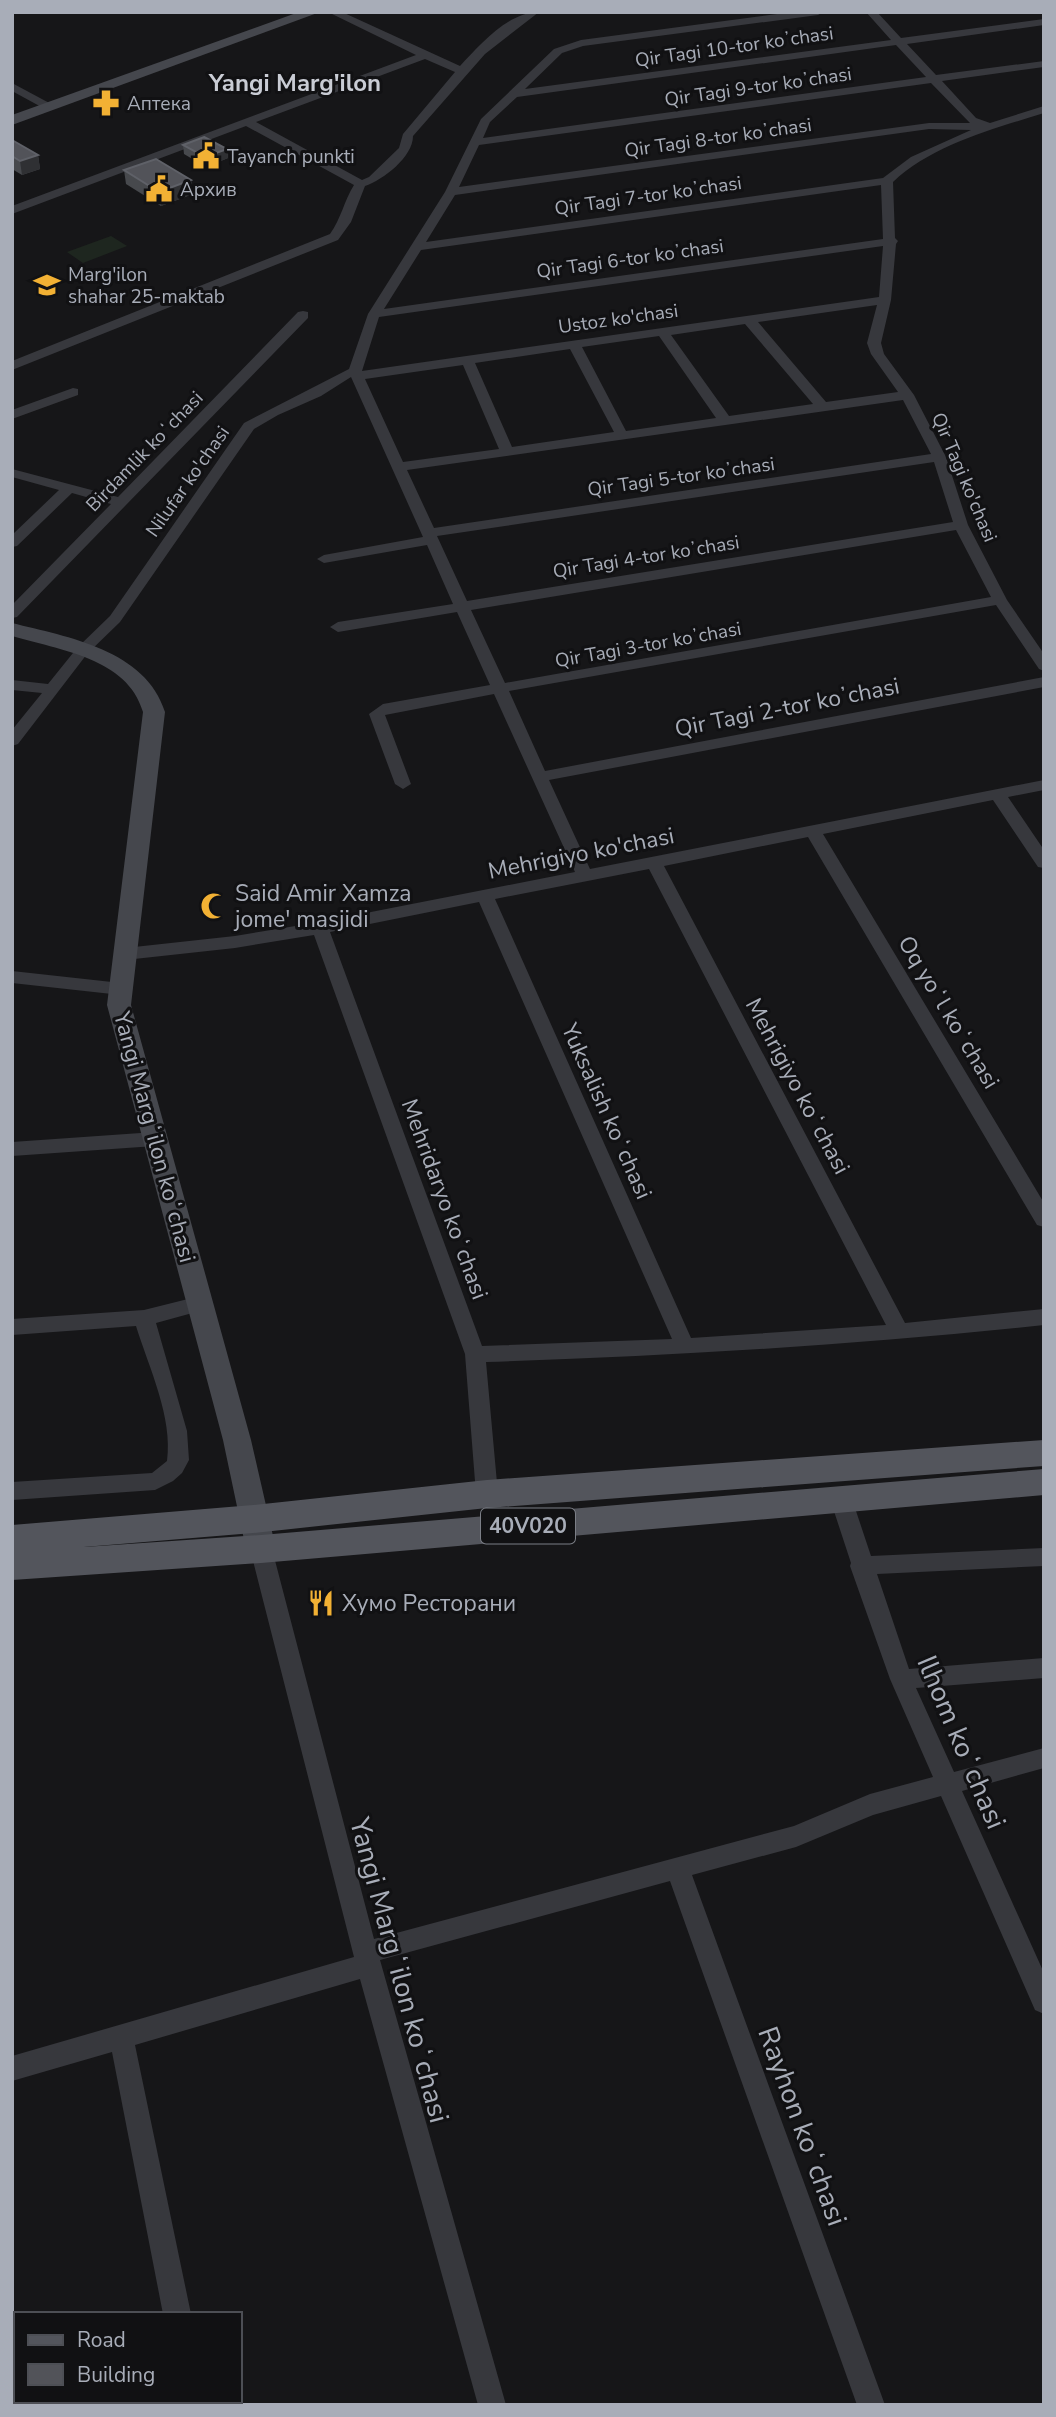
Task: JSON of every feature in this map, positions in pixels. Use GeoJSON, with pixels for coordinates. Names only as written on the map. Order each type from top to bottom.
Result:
{"type":"FeatureCollection","features":[{"type":"Feature","properties":{"kind":"main road"},"geometry":{"type":"LineString","coordinates":[[13,118],[313,12]]}},
{"type":"Feature","properties":{"kind":"main road","name":"Yangi Margʻilon koʻchasi"},"geometry":{"type":"LineString","coordinates":[[12,629],[114,664],[140,682],[155,717],[119,1005],[237,1440],[257,1534]]}},
{"type":"Feature","properties":{"kind":"main road","name":"40V020"},"geometry":{"type":"LineString","coordinates":[[12,1566],[257,1534],[487,1494],[1044,1453]]}},
{"type":"Feature","properties":{"kind":"main road","name":"40V020"},"geometry":{"type":"LineString","coordinates":[[12,1539],[257,1534],[841,1499],[1044,1482]]}},
{"type":"Feature","properties":{"kind":"street"},"geometry":{"type":"LineString","coordinates":[[333,12],[463,72]]}},
{"type":"Feature","properties":{"kind":"street"},"geometry":{"type":"LineString","coordinates":[[12,366],[216,282],[334,237],[345,222],[353,197],[361,184],[373,180],[404,150],[407,136],[463,72],[500,35],[534,12]]}},
{"type":"Feature","properties":{"kind":"street"},"geometry":{"type":"LineString","coordinates":[[585,876],[356,373],[374,314],[451,192],[485,121],[558,51],[568,46],[818,12]]}},
{"type":"Feature","properties":{"kind":"street"},"geometry":{"type":"LineString","coordinates":[[871,12],[972,120],[990,127]]}},
{"type":"Feature","properties":{"kind":"street","name":"Qir Tagi 10-tor koʼchasi"},"geometry":{"type":"LineString","coordinates":[[513,93],[1044,22]]}},
{"type":"Feature","properties":{"kind":"street"},"geometry":{"type":"LineString","coordinates":[[12,209],[425,55]]}},
{"type":"Feature","properties":{"kind":"street","name":"Qir Tagi 9-tor koʼchasi"},"geometry":{"type":"LineString","coordinates":[[476,142],[1044,64]]}},
{"type":"Feature","properties":{"kind":"street"},"geometry":{"type":"LineString","coordinates":[[12,86],[49,107]]}},
{"type":"Feature","properties":{"kind":"street"},"geometry":{"type":"LineString","coordinates":[[887,181],[895,170],[990,127],[1044,109]]}},
{"type":"Feature","properties":{"kind":"street"},"geometry":{"type":"LineString","coordinates":[[245,121],[361,184]]}},
{"type":"Feature","properties":{"kind":"street","name":"Qir Tagi 8-tor koʼchasi"},"geometry":{"type":"LineString","coordinates":[[451,192],[929,126],[990,127]]}},
{"type":"Feature","properties":{"kind":"street","name":"Qir Tagi ko'chasi"},"geometry":{"type":"LineString","coordinates":[[887,181],[892,241],[885,300],[874,343],[878,354],[907,395],[939,457],[961,525],[1000,600],[1044,666]]}},
{"type":"Feature","properties":{"kind":"street","name":"Qir Tagi 7-tor koʼchasi"},"geometry":{"type":"LineString","coordinates":[[414,247],[887,181]]}},
{"type":"Feature","properties":{"kind":"street","name":"Qir Tagi 6-tor koʼchasi"},"geometry":{"type":"LineString","coordinates":[[374,314],[892,241]]}},
{"type":"Feature","properties":{"kind":"street","name":"Ustoz ko'chasi"},"geometry":{"type":"LineString","coordinates":[[356,373],[885,300]]}},
{"type":"Feature","properties":{"kind":"street","name":"Birdamlik koʻchasi"},"geometry":{"type":"LineString","coordinates":[[12,614],[303,315]]}},
{"type":"Feature","properties":{"kind":"street"},"geometry":{"type":"LineString","coordinates":[[748,319],[821,405]]}},
{"type":"Feature","properties":{"kind":"street"},"geometry":{"type":"LineString","coordinates":[[662,331],[724,419]]}},
{"type":"Feature","properties":{"kind":"street"},"geometry":{"type":"LineString","coordinates":[[574,344],[622,435]]}},
{"type":"Feature","properties":{"kind":"street"},"geometry":{"type":"LineString","coordinates":[[467,359],[507,451]]}},
{"type":"Feature","properties":{"kind":"street","name":"Nilufar ko'chasi"},"geometry":{"type":"LineString","coordinates":[[12,741],[82,651],[115,619],[249,426],[263,415],[323,390],[336,378],[356,373]]}},
{"type":"Feature","properties":{"kind":"street"},"geometry":{"type":"LineString","coordinates":[[12,415],[73,392]]}},
{"type":"Feature","properties":{"kind":"street"},"geometry":{"type":"LineString","coordinates":[[398,467],[821,405],[907,395]]}},
{"type":"Feature","properties":{"kind":"street","name":"Qir Tagi 5-tor koʼchasi"},"geometry":{"type":"LineString","coordinates":[[324,559],[430,537],[939,457]]}},
{"type":"Feature","properties":{"kind":"street"},"geometry":{"type":"LineString","coordinates":[[12,473],[121,502]]}},
{"type":"Feature","properties":{"kind":"street"},"geometry":{"type":"LineString","coordinates":[[12,543],[69,488]]}},
{"type":"Feature","properties":{"kind":"street","name":"Qir Tagi 4-tor koʼchasi"},"geometry":{"type":"LineString","coordinates":[[338,627],[961,525]]}},
{"type":"Feature","properties":{"kind":"street","name":"Qir Tagi 3-tor koʼchasi"},"geometry":{"type":"LineString","coordinates":[[403,784],[377,714],[383,709],[1000,600]]}},
{"type":"Feature","properties":{"kind":"street","name":"Qir Tagi 2-tor koʼchasi"},"geometry":{"type":"LineString","coordinates":[[539,777],[1044,682]]}},
{"type":"Feature","properties":{"kind":"street"},"geometry":{"type":"LineString","coordinates":[[12,685],[53,689]]}},
{"type":"Feature","properties":{"kind":"street","name":"Mehrigiyo ko'chasi"},"geometry":{"type":"LineString","coordinates":[[125,954],[235,942],[320,928],[1044,785]]}},
{"type":"Feature","properties":{"kind":"street"},"geometry":{"type":"LineString","coordinates":[[997,794],[1044,863]]}},
{"type":"Feature","properties":{"kind":"street","name":"Oq yoʻl koʻchasi"},"geometry":{"type":"LineString","coordinates":[[811,829],[1044,1220]]}},
{"type":"Feature","properties":{"kind":"street","name":"Mehrigiyo koʻchasi"},"geometry":{"type":"LineString","coordinates":[[654,863],[900,1332]]}},
{"type":"Feature","properties":{"kind":"street","name":"Yuksalish koʻchasi"},"geometry":{"type":"LineString","coordinates":[[485,895],[685,1346]]}},
{"type":"Feature","properties":{"kind":"street","name":"Mehridaryo koʻchasi"},"geometry":{"type":"LineString","coordinates":[[320,928],[475,1354],[487,1494]]}},
{"type":"Feature","properties":{"kind":"street"},"geometry":{"type":"LineString","coordinates":[[12,977],[121,989]]}},
{"type":"Feature","properties":{"kind":"street"},"geometry":{"type":"LineString","coordinates":[[12,1149],[155,1139]]}},
{"type":"Feature","properties":{"kind":"street"},"geometry":{"type":"LineString","coordinates":[[12,1327],[144,1318],[200,1304]]}},
{"type":"Feature","properties":{"kind":"street"},"geometry":{"type":"LineString","coordinates":[[475,1354],[685,1346],[900,1332],[1044,1317]]}},
{"type":"Feature","properties":{"kind":"street"},"geometry":{"type":"LineString","coordinates":[[12,1491],[155,1481],[169,1475],[178,1460],[178,1433],[144,1318]]}},
{"type":"Feature","properties":{"kind":"street","name":"Ilhom koʻchasi"},"geometry":{"type":"LineString","coordinates":[[841,1499],[861,1566],[901,1679],[1044,2002]]}},
{"type":"Feature","properties":{"kind":"street","name":"Yangi Margʻilon koʻchasi"},"geometry":{"type":"LineString","coordinates":[[257,1534],[365,1959],[440,2231],[492,2405]]}},
{"type":"Feature","properties":{"kind":"street"},"geometry":{"type":"LineString","coordinates":[[861,1566],[1044,1557]]}},
{"type":"Feature","properties":{"kind":"street"},"geometry":{"type":"LineString","coordinates":[[901,1679],[1044,1668]]}},
{"type":"Feature","properties":{"kind":"street"},"geometry":{"type":"LineString","coordinates":[[12,2069],[365,1959],[796,1836],[870,1805],[1044,1758]]}},
{"type":"Feature","properties":{"kind":"street","name":"Rayhon koʻchasi"},"geometry":{"type":"LineString","coordinates":[[677,1868],[871,2405]]}},
{"type":"Feature","properties":{"kind":"street"},"geometry":{"type":"LineString","coordinates":[[121,2036],[177,2312]]}},
{"type":"Feature","properties":{"kind":"shaded area"},"geometry":{"type":"Polygon","coordinates":[[[111,236],[127,246],[83,263],[67,252],[111,236]]]}},
{"type":"Feature","properties":{"kind":"building"},"geometry":{"type":"Polygon","coordinates":[[[204,137],[227,149],[205,157],[183,145],[204,137]]]}},
{"type":"Feature","properties":{"kind":"building"},"geometry":{"type":"Polygon","coordinates":[[[12,140],[38,155],[20,161],[12,156],[12,140]]]}},
{"type":"Feature","properties":{"kind":"building"},"geometry":{"type":"Polygon","coordinates":[[[156,159],[191,180],[159,192],[124,170],[156,159]]]}},
{"type":"Feature","properties":{"kind":"place","name":"Аптека"},"geometry":{"type":"Point","coordinates":[106,103]}},
{"type":"Feature","properties":{"kind":"place","name":"Tayanch punkti"},"geometry":{"type":"Point","coordinates":[206,156]}},
{"type":"Feature","properties":{"kind":"place","name":"Архив"},"geometry":{"type":"Point","coordinates":[159,189]}},
{"type":"Feature","properties":{"kind":"place","name":"Marg'ilon shahar 25-maktab"},"geometry":{"type":"Point","coordinates":[47,285]}},
{"type":"Feature","properties":{"kind":"place","name":"Said Amir Xamza jome' masjidi"},"geometry":{"type":"Point","coordinates":[214,906]}},
{"type":"Feature","properties":{"kind":"place","name":"Хумо Ресторани"},"geometry":{"type":"Point","coordinates":[321,1603]}},
{"type":"Feature","properties":{"kind":"district","name":"Yangi Marg'ilon"},"geometry":{"type":"Point","coordinates":[295,83]}}]}
